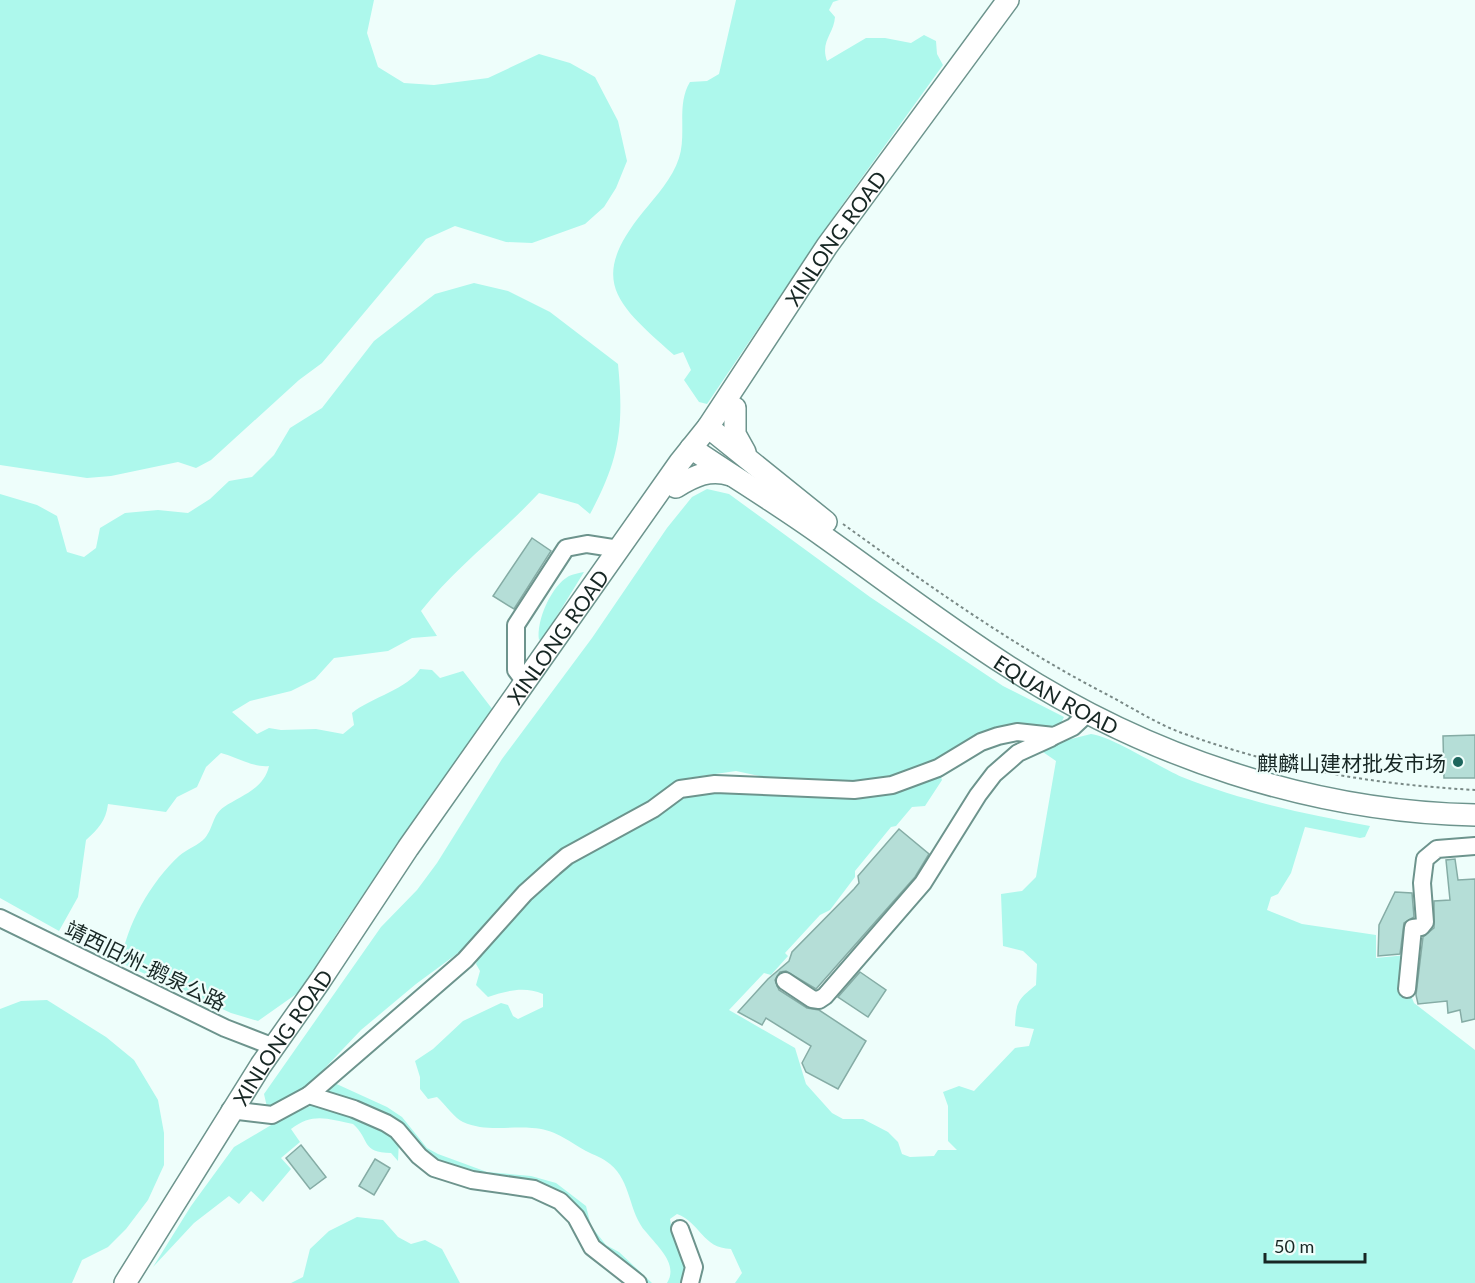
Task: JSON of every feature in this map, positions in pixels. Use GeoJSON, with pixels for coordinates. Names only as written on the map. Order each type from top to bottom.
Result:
{"type":"FeatureCollection","features":[{"type":"Feature","properties":{"kind":"main road","name":"XINLONG ROAD"},"geometry":{"type":"LineString","coordinates":[[135,1283],[274,1047],[321,981],[408,848],[619,549],[713,430],[827,246],[1008,0]]}},
{"type":"Feature","properties":{"kind":"main road","name":"XINLONG ROAD"},"geometry":{"type":"LineString","coordinates":[[713,430],[735,408],[834,256],[1016,0]]}},
{"type":"Feature","properties":{"kind":"main road"},"geometry":{"type":"LineString","coordinates":[[676,487],[694,477],[713,471],[746,470],[733,417],[735,408]]}},
{"type":"Feature","properties":{"kind":"main road","name":"EQUAN ROAD"},"geometry":{"type":"LineString","coordinates":[[713,430],[746,470],[1008,666],[1089,712],[1170,752],[1260,782],[1376,808],[1475,815]]}},
{"type":"Feature","properties":{"kind":"main road","name":"XINLONG ROAD"},"geometry":{"type":"LineString","coordinates":[[124,1283],[236,1111],[676,487],[696,452]]}},
{"type":"Feature","properties":{"kind":"main road","name":"EQUAN ROAD"},"geometry":{"type":"LineString","coordinates":[[696,452],[746,470],[827,523],[1014,654],[1158,732],[1218,756],[1320,784],[1395,797],[1475,802]]}},
{"type":"Feature","properties":{"kind":"street"},"geometry":{"type":"LineString","coordinates":[[525,682],[516,670],[516,625],[566,548],[587,544],[619,549]]}},
{"type":"Feature","properties":{"kind":"street"},"geometry":{"type":"LineString","coordinates":[[785,981],[812,999],[819,1000],[825,996],[923,884],[978,795],[994,774],[1018,753],[1073,727],[1089,712]]}},
{"type":"Feature","properties":{"kind":"street"},"geometry":{"type":"LineString","coordinates":[[236,1111],[272,1114],[309,1095],[465,960],[525,893],[567,856],[653,809],[680,789],[715,784],[788,785],[834,790],[873,788],[908,780],[938,768],[981,742],[998,736],[1017,732],[1054,736]]}},
{"type":"Feature","properties":{"kind":"street"},"geometry":{"type":"LineString","coordinates":[[1407,989],[1413,928],[1421,927],[1425,922],[1422,883],[1425,859],[1437,849],[1475,846]]}},
{"type":"Feature","properties":{"kind":"street","name":"靖西旧州-鹅泉公路"},"geometry":{"type":"LineString","coordinates":[[0,918],[225,1028],[274,1047]]}},
{"type":"Feature","properties":{"kind":"street"},"geometry":{"type":"LineString","coordinates":[[309,1095],[354,1108],[386,1123],[397,1130],[419,1156],[434,1168],[472,1180],[534,1189],[560,1201],[576,1217],[592,1247],[638,1283]]}},
{"type":"Feature","properties":{"kind":"street"},"geometry":{"type":"LineString","coordinates":[[680,1229],[694,1267],[690,1283]]}},
{"type":"Feature","properties":{"kind":"path"},"geometry":{"type":"LineString","coordinates":[[839,521],[1007,638],[1166,726],[1297,768],[1334,776],[1406,786],[1475,790]]}},
{"type":"Feature","properties":{"kind":"green space"},"geometry":{"type":"Polygon","coordinates":[[[0,0],[374,0],[367,33],[378,67],[404,83],[434,85],[488,78],[539,54],[570,63],[595,77],[618,121],[627,161],[616,188],[604,207],[585,224],[532,243],[506,242],[455,226],[426,239],[322,363],[299,380],[211,460],[196,468],[178,462],[111,476],[87,478],[0,465],[0,0]]]}},
{"type":"Feature","properties":{"kind":"green space"},"geometry":{"type":"Polygon","coordinates":[[[736,0],[839,0],[833,2],[829,10],[835,17],[825,48],[827,61],[866,38],[885,38],[911,43],[924,35],[936,41],[937,54],[943,65],[837,212],[707,404],[699,402],[684,380],[691,370],[683,352],[674,355],[637,321],[624,306],[616,290],[613,274],[616,256],[626,236],[664,186],[676,166],[682,139],[682,110],[690,82],[707,81],[719,74],[736,0]]]}},
{"type":"Feature","properties":{"kind":"green space"},"geometry":{"type":"Polygon","coordinates":[[[474,283],[508,291],[550,312],[618,364],[620,424],[614,459],[590,514],[578,504],[539,493],[448,580],[421,611],[437,636],[412,638],[388,651],[334,658],[315,679],[291,691],[250,701],[232,712],[257,734],[269,728],[316,729],[343,734],[354,725],[352,713],[407,682],[420,669],[432,670],[440,678],[463,671],[493,710],[424,805],[337,933],[302,990],[258,1021],[231,1013],[121,963],[134,919],[159,878],[179,856],[205,838],[220,810],[257,786],[269,766],[251,764],[221,753],[206,767],[197,787],[177,797],[166,812],[108,804],[101,824],[86,840],[78,897],[59,931],[0,898],[0,494],[37,505],[57,516],[67,552],[84,557],[96,548],[100,528],[125,513],[158,510],[188,513],[210,499],[229,481],[252,477],[274,455],[290,428],[322,408],[374,341],[435,294],[474,283]]]}},
{"type":"Feature","properties":{"kind":"green space"},"geometry":{"type":"Polygon","coordinates":[[[707,489],[729,494],[870,597],[1003,686],[1064,717],[1057,731],[953,753],[894,776],[857,783],[773,779],[736,771],[688,778],[627,814],[473,942],[416,984],[361,1030],[305,1089],[275,1108],[267,1107],[264,1094],[381,927],[417,890],[437,863],[502,759],[592,638],[667,528],[692,497],[707,489]]]}},
{"type":"Feature","properties":{"kind":"green space"},"geometry":{"type":"Polygon","coordinates":[[[584,572],[544,637],[539,640],[542,614],[556,588],[569,576],[584,572]]]}},
{"type":"Feature","properties":{"kind":"green space"},"geometry":{"type":"Polygon","coordinates":[[[1091,734],[1123,746],[1182,777],[1205,786],[1298,812],[1370,826],[1365,837],[1360,838],[1305,827],[1291,873],[1278,894],[1271,897],[1267,910],[1302,924],[1376,935],[1376,958],[1407,955],[1410,993],[1414,1003],[1475,1050],[1475,1283],[735,1283],[742,1273],[731,1249],[721,1248],[707,1240],[691,1223],[677,1214],[670,1219],[671,1225],[689,1260],[684,1283],[667,1283],[670,1276],[669,1262],[640,1224],[622,1179],[610,1164],[547,1130],[488,1128],[463,1122],[437,1097],[428,1099],[420,1089],[420,1077],[415,1061],[433,1049],[463,1021],[501,1003],[508,1005],[513,1016],[518,1019],[543,1007],[543,994],[529,990],[508,991],[488,997],[476,985],[480,971],[476,964],[479,953],[511,916],[565,864],[697,790],[849,797],[940,775],[942,780],[925,806],[912,807],[896,826],[891,827],[855,871],[855,877],[830,910],[820,915],[785,953],[788,956],[771,975],[764,973],[729,1010],[795,1048],[806,1084],[832,1113],[843,1119],[863,1119],[888,1132],[898,1142],[902,1154],[910,1157],[934,1156],[938,1150],[957,1150],[948,1141],[948,1106],[943,1092],[959,1086],[974,1091],[1015,1048],[1029,1046],[1034,1029],[1015,1026],[1019,1002],[1036,985],[1037,964],[1023,951],[1003,946],[1001,894],[1022,891],[1036,877],[1056,761],[1040,750],[1091,734]]]}},
{"type":"Feature","properties":{"kind":"green space"},"geometry":{"type":"Polygon","coordinates":[[[47,1000],[106,1037],[134,1060],[158,1100],[164,1133],[164,1165],[148,1200],[126,1229],[108,1247],[82,1260],[72,1283],[0,1283],[0,1009],[21,1001],[47,1000]]]}},
{"type":"Feature","properties":{"kind":"green space"},"geometry":{"type":"Polygon","coordinates":[[[330,1081],[387,1107],[402,1117],[427,1148],[438,1154],[487,1172],[531,1176],[556,1183],[586,1206],[591,1226],[606,1245],[619,1252],[652,1283],[644,1283],[604,1252],[581,1216],[509,1181],[443,1166],[319,1089],[330,1081]]]}},
{"type":"Feature","properties":{"kind":"green space"},"geometry":{"type":"Polygon","coordinates":[[[313,1105],[366,1119],[399,1140],[398,1161],[391,1153],[370,1148],[353,1124],[321,1118],[306,1120],[291,1129],[300,1142],[281,1158],[291,1169],[263,1202],[251,1191],[239,1204],[229,1196],[194,1223],[153,1267],[191,1206],[234,1147],[288,1115],[313,1105]]]}},
{"type":"Feature","properties":{"kind":"green space"},"geometry":{"type":"Polygon","coordinates":[[[357,1217],[383,1220],[398,1237],[411,1244],[425,1240],[442,1249],[460,1283],[291,1283],[303,1277],[310,1249],[329,1231],[357,1217]]]}},
{"type":"Feature","properties":{"kind":"building"},"geometry":{"type":"Polygon","coordinates":[[[532,538],[551,551],[514,609],[493,596],[532,538]]]}},
{"type":"Feature","properties":{"kind":"building","name":"麒麟山建材批发市场"},"geometry":{"type":"Polygon","coordinates":[[[1475,735],[1475,778],[1444,778],[1443,736],[1475,735]]]}},
{"type":"Feature","properties":{"kind":"building"},"geometry":{"type":"Polygon","coordinates":[[[899,829],[929,854],[915,877],[816,989],[786,971],[780,972],[775,980],[779,990],[807,1008],[819,1010],[866,1041],[838,1089],[806,1072],[802,1063],[811,1046],[766,1018],[762,1025],[738,1012],[768,979],[789,961],[792,952],[854,889],[859,883],[858,876],[899,829]]]}},
{"type":"Feature","properties":{"kind":"building"},"geometry":{"type":"Polygon","coordinates":[[[1455,859],[1458,880],[1475,879],[1475,1019],[1462,1022],[1460,1010],[1448,1013],[1447,1001],[1418,1004],[1416,995],[1423,937],[1434,928],[1434,901],[1450,900],[1446,860],[1455,859]]]}},
{"type":"Feature","properties":{"kind":"building"},"geometry":{"type":"Polygon","coordinates":[[[1395,892],[1412,893],[1414,917],[1404,923],[1400,954],[1378,956],[1379,925],[1395,892]]]}},
{"type":"Feature","properties":{"kind":"building"},"geometry":{"type":"Polygon","coordinates":[[[860,972],[886,990],[868,1017],[838,997],[860,972]]]}},
{"type":"Feature","properties":{"kind":"building"},"geometry":{"type":"Polygon","coordinates":[[[301,1145],[326,1177],[310,1189],[286,1158],[301,1145]]]}},
{"type":"Feature","properties":{"kind":"building"},"geometry":{"type":"Polygon","coordinates":[[[375,1159],[390,1168],[374,1195],[359,1186],[375,1159]]]}},
{"type":"Feature","properties":{"kind":"place","name":"麒麟山建材批发市场"},"geometry":{"type":"Point","coordinates":[1458,762]}}]}
